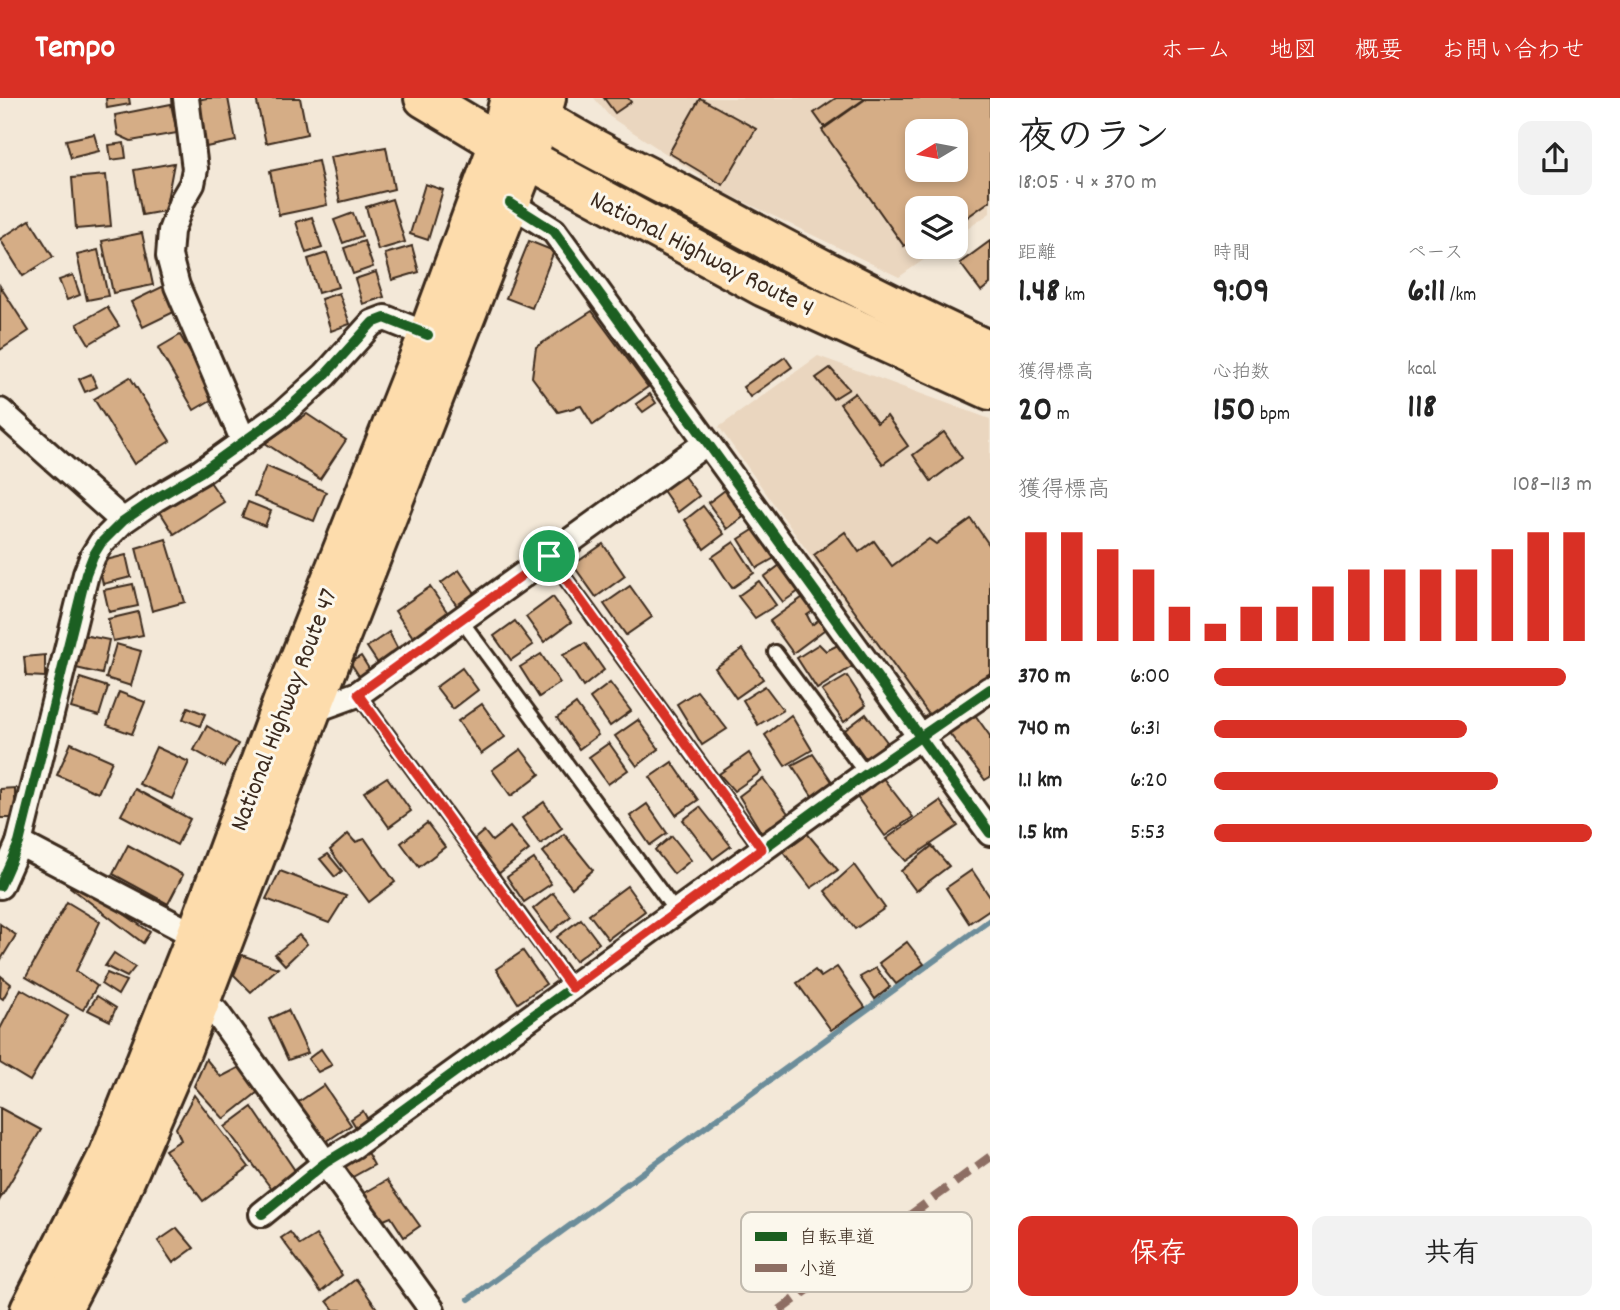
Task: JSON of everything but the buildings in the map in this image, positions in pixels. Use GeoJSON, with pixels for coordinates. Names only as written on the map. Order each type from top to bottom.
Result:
{"type":"FeatureCollection","features":[{"type":"Feature","properties":{"kind":"highway","name":"National Highway Route 4"},"geometry":{"type":"LineString","coordinates":[[424,98],[513,151],[764,287],[990,390]]}},
{"type":"Feature","properties":{"kind":"highway","name":"National Highway Route 4"},"geometry":{"type":"LineString","coordinates":[[526,103],[800,260],[990,351]]}},
{"type":"Feature","properties":{"kind":"highway","name":"National Highway Route 47"},"geometry":{"type":"LineString","coordinates":[[30,1310],[109,1154],[428,335],[513,151],[526,103]]}},
{"type":"Feature","properties":{"kind":"highway","name":"National Highway Route 47"},"geometry":{"type":"LineString","coordinates":[[61,1310],[105,1226],[197,1010],[510,203],[513,151]]}},
{"type":"Feature","properties":{"kind":"street"},"geometry":{"type":"LineString","coordinates":[[186,98],[195,169],[192,184],[182,201],[171,231],[169,256],[177,286],[244,442]]}},
{"type":"Feature","properties":{"kind":"street"},"geometry":{"type":"LineString","coordinates":[[510,203],[554,231],[990,833]]}},
{"type":"Feature","properties":{"kind":"street"},"geometry":{"type":"LineString","coordinates":[[0,886],[19,843],[86,574],[101,543],[123,521],[244,442],[325,375],[372,323],[386,318],[428,335]]}},
{"type":"Feature","properties":{"kind":"street"},"geometry":{"type":"LineString","coordinates":[[0,411],[123,521]]}},
{"type":"Feature","properties":{"kind":"street"},"geometry":{"type":"LineString","coordinates":[[311,711],[358,694],[706,443]]}},
{"type":"Feature","properties":{"kind":"street"},"geometry":{"type":"LineString","coordinates":[[261,1214],[325,1163],[353,1146],[866,774],[990,689]]}},
{"type":"Feature","properties":{"kind":"street"},"geometry":{"type":"LineString","coordinates":[[19,843],[196,936]]}},
{"type":"Feature","properties":{"kind":"street"},"geometry":{"type":"LineString","coordinates":[[197,1010],[216,1012],[432,1310]]}},
{"type":"Feature","properties":{"kind":"lane"},"geometry":{"type":"LineString","coordinates":[[549,556],[762,849]]}},
{"type":"Feature","properties":{"kind":"lane"},"geometry":{"type":"LineString","coordinates":[[461,620],[676,912]]}},
{"type":"Feature","properties":{"kind":"lane"},"geometry":{"type":"LineString","coordinates":[[775,652],[866,774]]}},
{"type":"Feature","properties":{"kind":"lane"},"geometry":{"type":"LineString","coordinates":[[358,694],[572,988]]}},
{"type":"Feature","properties":{"kind":"shaded area"},"geometry":{"type":"Polygon","coordinates":[[[594,98],[990,98],[990,213],[968,229],[968,196],[905,196],[905,259],[925,259],[899,277],[726,193],[610,117],[594,98]]]}},
{"type":"Feature","properties":{"kind":"shaded area"},"geometry":{"type":"Polygon","coordinates":[[[818,356],[990,419],[990,674],[927,719],[719,427],[818,356]]]}},
{"type":"Feature","properties":{"kind":"waterway"},"geometry":{"type":"LineString","coordinates":[[469,1299],[990,920]]}},
{"type":"Feature","properties":{"kind":"marked path"},"geometry":{"type":"LineString","coordinates":[[915,1212],[990,1157]]}},
{"type":"Feature","properties":{"kind":"marked path"},"geometry":{"type":"LineString","coordinates":[[780,1310],[805,1292]]}},
{"type":"Feature","properties":{"kind":"cycle path"},"geometry":{"type":"LineString","coordinates":[[510,203],[554,231],[990,833]]}},
{"type":"Feature","properties":{"kind":"cycle path"},"geometry":{"type":"LineString","coordinates":[[0,886],[19,843],[86,574],[101,543],[123,521],[201,472],[282,414],[325,375],[372,323],[385,318],[428,335]]}},
{"type":"Feature","properties":{"kind":"cycle path"},"geometry":{"type":"LineString","coordinates":[[262,1214],[325,1163],[353,1146],[866,774],[990,689]]}},
{"type":"Feature","properties":{"kind":"route"},"geometry":{"type":"LineString","coordinates":[[549,556],[762,849],[572,988],[358,694],[549,556]]}}]}
